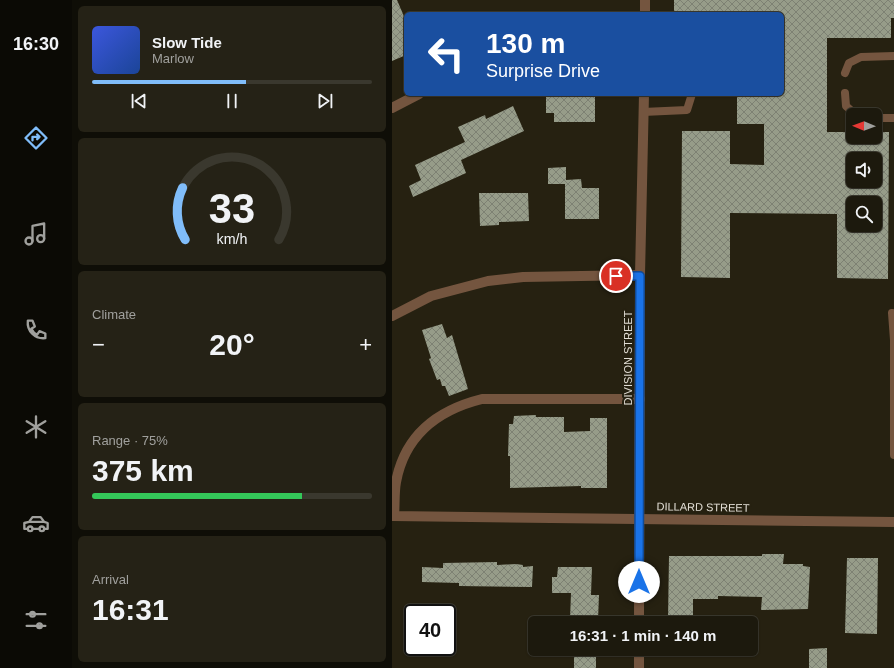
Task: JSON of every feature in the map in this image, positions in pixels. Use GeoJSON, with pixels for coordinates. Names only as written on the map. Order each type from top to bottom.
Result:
{"type":"FeatureCollection","features":[{"type":"Feature","properties":{"kind":"street"},"geometry":{"type":"LineString","coordinates":[[645,0],[645,12]]}},
{"type":"Feature","properties":{"kind":"street"},"geometry":{"type":"LineString","coordinates":[[392,108],[415,96]]}},
{"type":"Feature","properties":{"kind":"street","name":"DIVISION STREET"},"geometry":{"type":"LineString","coordinates":[[639,616],[640,276],[644,96]]}},
{"type":"Feature","properties":{"kind":"street"},"geometry":{"type":"LineString","coordinates":[[392,316],[431,296],[488,281],[524,277],[640,276]]}},
{"type":"Feature","properties":{"kind":"street"},"geometry":{"type":"LineString","coordinates":[[393,516],[396,482],[405,454],[414,439],[429,423],[445,412],[462,404],[482,399],[640,399]]}},
{"type":"Feature","properties":{"kind":"street","name":"DILLARD STREET"},"geometry":{"type":"LineString","coordinates":[[393,516],[894,522]]}},
{"type":"Feature","properties":{"kind":"street"},"geometry":{"type":"LineString","coordinates":[[639,656],[639,668]]}},
{"type":"Feature","properties":{"kind":"lane"},"geometry":{"type":"LineString","coordinates":[[845,72],[849,63],[861,57],[894,56]]}},
{"type":"Feature","properties":{"kind":"lane"},"geometry":{"type":"LineString","coordinates":[[845,93],[846,106],[848,108]]}},
{"type":"Feature","properties":{"kind":"lane"},"geometry":{"type":"LineString","coordinates":[[643,112],[687,110],[691,96]]}},
{"type":"Feature","properties":{"kind":"lane"},"geometry":{"type":"LineString","coordinates":[[882,118],[894,118]]}},
{"type":"Feature","properties":{"kind":"lane"},"geometry":{"type":"LineString","coordinates":[[892,312],[894,340],[894,455]]}},
{"type":"Feature","properties":{"kind":"building"},"geometry":{"type":"Polygon","coordinates":[[[392,0],[397,0],[404,16],[404,56],[392,61],[392,0]]]}},
{"type":"Feature","properties":{"kind":"building"},"geometry":{"type":"Polygon","coordinates":[[[674,0],[894,0],[894,18],[891,18],[891,38],[827,38],[827,132],[846,132],[846,144],[882,144],[882,132],[889,132],[888,279],[837,278],[837,214],[730,213],[730,278],[681,277],[682,131],[730,131],[730,164],[764,165],[764,124],[737,124],[737,96],[784,96],[784,12],[674,12],[674,0]]]}},
{"type":"Feature","properties":{"kind":"building"},"geometry":{"type":"Polygon","coordinates":[[[546,96],[595,96],[595,122],[554,122],[554,113],[546,113],[546,96]]]}},
{"type":"Feature","properties":{"kind":"building"},"geometry":{"type":"Polygon","coordinates":[[[513,106],[524,131],[461,160],[466,173],[413,197],[409,186],[421,180],[415,165],[465,142],[458,127],[485,115],[486,119],[513,106]]]}},
{"type":"Feature","properties":{"kind":"building"},"geometry":{"type":"Polygon","coordinates":[[[566,167],[566,180],[581,179],[582,188],[599,188],[599,219],[565,219],[565,184],[548,184],[548,168],[566,167]]]}},
{"type":"Feature","properties":{"kind":"building"},"geometry":{"type":"Polygon","coordinates":[[[479,193],[528,193],[529,221],[499,222],[499,225],[480,226],[479,193]]]}},
{"type":"Feature","properties":{"kind":"building"},"geometry":{"type":"Polygon","coordinates":[[[442,324],[447,338],[452,335],[468,389],[449,396],[445,386],[442,386],[440,379],[437,380],[429,359],[431,358],[422,330],[442,324]]]}},
{"type":"Feature","properties":{"kind":"building"},"geometry":{"type":"Polygon","coordinates":[[[536,415],[536,417],[564,417],[564,432],[590,431],[590,418],[607,418],[607,488],[581,488],[581,486],[510,488],[510,456],[508,456],[509,424],[513,424],[514,416],[536,415]]]}},
{"type":"Feature","properties":{"kind":"building"},"geometry":{"type":"Polygon","coordinates":[[[762,554],[784,554],[783,564],[803,564],[803,566],[810,567],[808,609],[761,610],[762,597],[718,596],[718,599],[693,599],[693,616],[668,616],[669,556],[762,556],[762,554]]]}},
{"type":"Feature","properties":{"kind":"building"},"geometry":{"type":"Polygon","coordinates":[[[847,558],[878,558],[877,634],[845,633],[847,558]]]}},
{"type":"Feature","properties":{"kind":"building"},"geometry":{"type":"Polygon","coordinates":[[[497,562],[497,565],[516,564],[523,565],[523,567],[533,566],[532,587],[459,586],[459,583],[422,582],[422,567],[443,568],[443,563],[497,562]]]}},
{"type":"Feature","properties":{"kind":"building"},"geometry":{"type":"Polygon","coordinates":[[[558,567],[592,567],[591,595],[599,595],[598,616],[570,616],[571,593],[552,593],[552,577],[557,577],[558,567]]]}},
{"type":"Feature","properties":{"kind":"building"},"geometry":{"type":"Polygon","coordinates":[[[827,648],[827,668],[809,668],[809,649],[827,648]]]}},
{"type":"Feature","properties":{"kind":"building"},"geometry":{"type":"Polygon","coordinates":[[[574,656],[596,656],[596,668],[574,668],[574,656]]]}},
{"type":"Feature","properties":{"kind":"route"},"geometry":{"type":"LineString","coordinates":[[616,276],[640,276],[639,582]]}}]}
